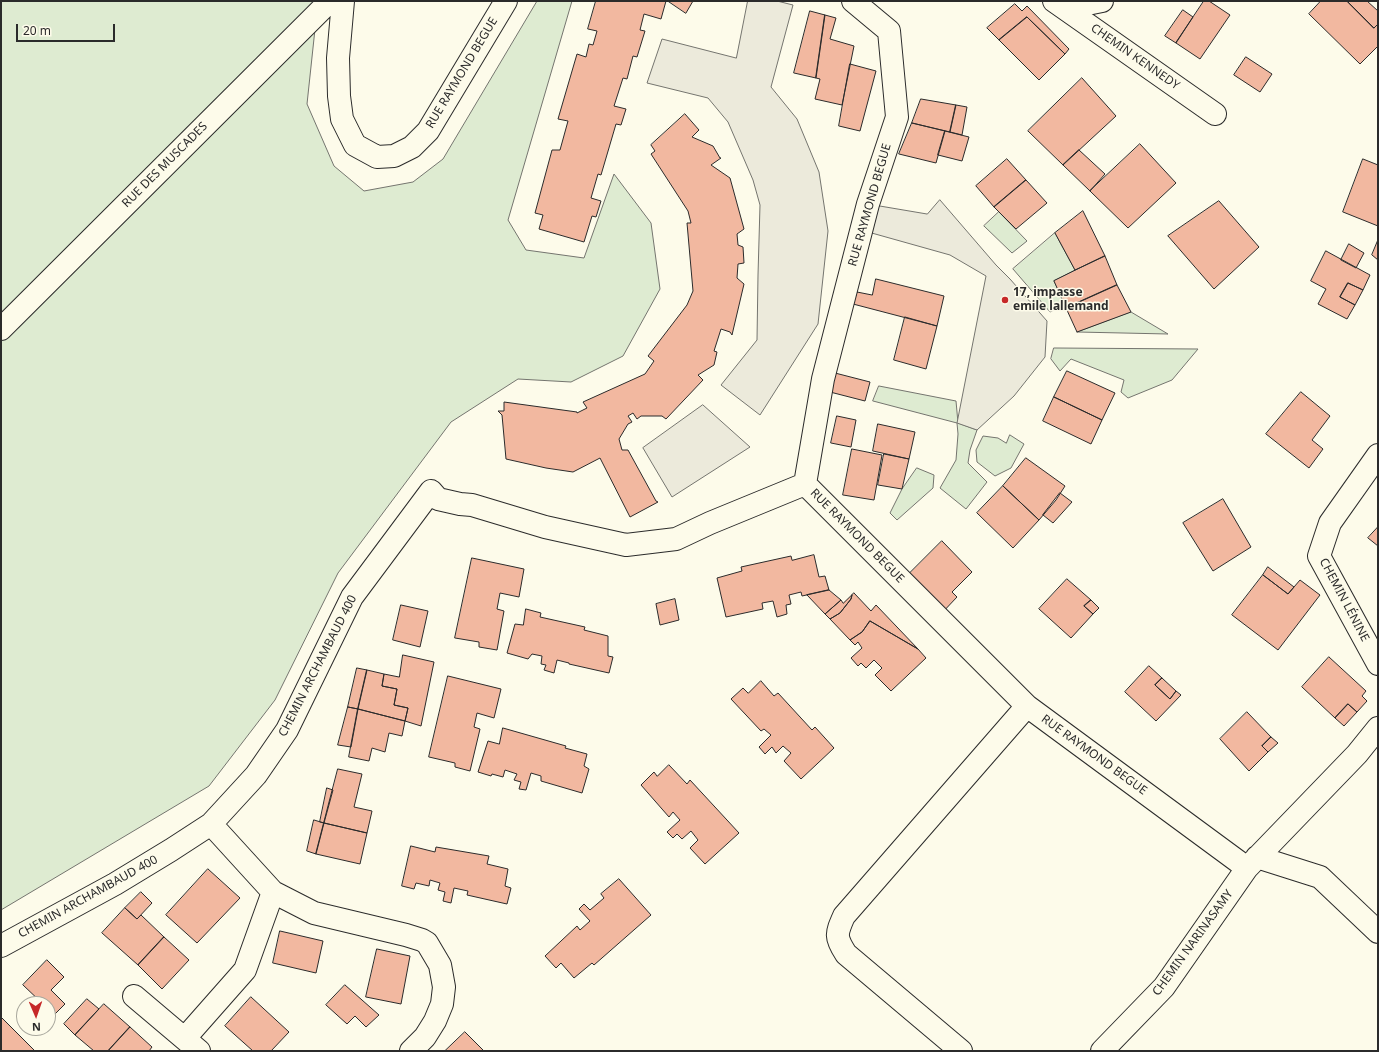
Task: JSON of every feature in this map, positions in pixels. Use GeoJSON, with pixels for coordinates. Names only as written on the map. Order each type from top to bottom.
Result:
{"type":"FeatureCollection","features":[{"type":"Feature","properties":{"kind":"street","name":"RUE DES MUSCADES"},"geometry":{"type":"LineString","coordinates":[[1,329],[330,1]]}},
{"type":"Feature","properties":{"kind":"street","name":"RUE RAYMOND BEGUE"},"geometry":{"type":"LineString","coordinates":[[343,1],[338,58],[339,96],[342,120],[355,145],[377,157],[394,156],[412,146],[428,131],[506,1]]}},
{"type":"Feature","properties":{"kind":"street","name":"RUE RAYMOND BEGUE"},"geometry":{"type":"LineString","coordinates":[[853,1],[890,31],[897,116],[868,204],[823,379],[805,484],[1027,706],[1252,862],[1320,877],[1378,932]]}},
{"type":"Feature","properties":{"kind":"street","name":"CHEMIN KENNEDY"},"geometry":{"type":"LineString","coordinates":[[1054,1],[1215,114]]}},
{"type":"Feature","properties":{"kind":"street"},"geometry":{"type":"LineString","coordinates":[[1071,1],[1092,3],[1102,1]]}},
{"type":"Feature","properties":{"kind":"street","name":"CHEMIN LÉNINE"},"geometry":{"type":"LineString","coordinates":[[1378,455],[1330,523],[1319,556],[1378,664]]}},
{"type":"Feature","properties":{"kind":"street","name":"CHEMIN ARCHAMBAUD 400"},"geometry":{"type":"LineString","coordinates":[[1,946],[115,884],[211,824],[256,775],[287,730],[352,597],[431,491],[438,499],[472,505],[544,527],[626,545],[676,539],[710,523],[805,484]]}},
{"type":"Feature","properties":{"kind":"street"},"geometry":{"type":"LineString","coordinates":[[961,1051],[846,954],[840,945],[837,932],[844,916],[1027,706]]}},
{"type":"Feature","properties":{"kind":"street"},"geometry":{"type":"LineString","coordinates":[[1252,862],[1357,754],[1378,728]]}},
{"type":"Feature","properties":{"kind":"street"},"geometry":{"type":"LineString","coordinates":[[211,824],[273,892],[314,913],[406,935],[427,943],[440,965],[444,987],[442,1004],[435,1021],[425,1037],[411,1051]]}},
{"type":"Feature","properties":{"kind":"street","name":"CHEMIN NARINASAMY"},"geometry":{"type":"LineString","coordinates":[[1102,1051],[1164,987],[1252,862]]}},
{"type":"Feature","properties":{"kind":"street"},"geometry":{"type":"LineString","coordinates":[[134,996],[192,1045],[245,970],[273,892]]}},
{"type":"Feature","properties":{"kind":"green space"},"geometry":{"type":"Polygon","coordinates":[[[1,1],[318,1],[307,104],[334,166],[364,191],[413,182],[443,159],[537,1],[572,1],[508,220],[526,250],[584,258],[614,174],[651,223],[660,289],[623,356],[571,382],[518,379],[451,422],[338,573],[275,700],[209,786],[1,910],[1,1]]]}},
{"type":"Feature","properties":{"kind":"green space"},"geometry":{"type":"Polygon","coordinates":[[[999,212],[1027,241],[1012,253],[984,226],[999,212]]]}},
{"type":"Feature","properties":{"kind":"green space"},"geometry":{"type":"Polygon","coordinates":[[[1055,233],[1075,270],[1054,281],[1065,304],[1050,312],[1013,269],[1055,233]]]}},
{"type":"Feature","properties":{"kind":"green space"},"geometry":{"type":"Polygon","coordinates":[[[1131,312],[1168,334],[1077,332],[1131,312]]]}},
{"type":"Feature","properties":{"kind":"green space"},"geometry":{"type":"Polygon","coordinates":[[[1054,348],[1198,349],[1172,380],[1128,398],[1121,392],[1124,380],[1071,359],[1060,371],[1051,359],[1054,348]]]}},
{"type":"Feature","properties":{"kind":"green space"},"geometry":{"type":"Polygon","coordinates":[[[879,386],[956,401],[958,423],[977,430],[970,450],[968,463],[987,482],[966,509],[940,488],[956,460],[958,434],[957,423],[873,401],[879,386]]]}},
{"type":"Feature","properties":{"kind":"green space"},"geometry":{"type":"Polygon","coordinates":[[[1010,435],[1024,444],[1011,468],[995,476],[977,462],[976,450],[983,436],[998,438],[1006,443],[1010,435]]]}},
{"type":"Feature","properties":{"kind":"green space"},"geometry":{"type":"Polygon","coordinates":[[[917,468],[934,475],[933,488],[897,520],[890,513],[902,489],[917,468]]]}},
{"type":"Feature","properties":{"kind":"shaded area"},"geometry":{"type":"Polygon","coordinates":[[[748,1],[777,1],[793,5],[771,87],[797,119],[819,172],[828,231],[818,324],[760,415],[721,385],[757,340],[760,205],[753,180],[728,122],[708,98],[647,83],[662,39],[736,58],[748,1]]]}},
{"type":"Feature","properties":{"kind":"shaded area","name":"17, impasse emile lallemand"},"geometry":{"type":"Polygon","coordinates":[[[940,200],[1047,321],[1045,357],[1014,396],[977,430],[957,423],[986,276],[950,255],[861,230],[868,204],[927,214],[940,200]]]}},
{"type":"Feature","properties":{"kind":"shaded area"},"geometry":{"type":"Polygon","coordinates":[[[703,405],[750,447],[672,497],[643,448],[703,405]]]}},
{"type":"Feature","properties":{"kind":"building"},"geometry":{"type":"Polygon","coordinates":[[[596,1],[666,1],[661,19],[644,14],[640,30],[645,31],[637,57],[633,56],[627,79],[623,78],[614,106],[626,109],[621,125],[616,124],[601,175],[598,174],[591,198],[601,201],[596,217],[592,216],[584,242],[539,229],[543,215],[535,213],[552,150],[560,150],[568,121],[558,119],[577,54],[586,57],[589,44],[593,45],[597,31],[588,29],[596,1]]]}},
{"type":"Feature","properties":{"kind":"building"},"geometry":{"type":"Polygon","coordinates":[[[668,1],[693,1],[686,13],[668,1]]]}},
{"type":"Feature","properties":{"kind":"building"},"geometry":{"type":"Polygon","coordinates":[[[1204,1],[1209,1],[1230,15],[1200,59],[1176,43],[1204,1]]]}},
{"type":"Feature","properties":{"kind":"building"},"geometry":{"type":"Polygon","coordinates":[[[1321,1],[1347,1],[1374,28],[1378,24],[1378,46],[1360,64],[1309,14],[1321,1]]]}},
{"type":"Feature","properties":{"kind":"building"},"geometry":{"type":"Polygon","coordinates":[[[1347,1],[1367,1],[1378,11],[1378,24],[1374,28],[1347,1]]]}},
{"type":"Feature","properties":{"kind":"building"},"geometry":{"type":"Polygon","coordinates":[[[1015,4],[1022,11],[1027,6],[1069,49],[1065,54],[1027,17],[999,40],[987,28],[1015,4]]]}},
{"type":"Feature","properties":{"kind":"building"},"geometry":{"type":"Polygon","coordinates":[[[1183,10],[1193,17],[1176,43],[1165,36],[1183,10]]]}},
{"type":"Feature","properties":{"kind":"building"},"geometry":{"type":"Polygon","coordinates":[[[810,11],[825,15],[816,78],[794,73],[810,11]]]}},
{"type":"Feature","properties":{"kind":"building"},"geometry":{"type":"Polygon","coordinates":[[[825,15],[836,18],[830,39],[854,46],[842,105],[815,99],[820,79],[816,78],[825,15]]]}},
{"type":"Feature","properties":{"kind":"building"},"geometry":{"type":"Polygon","coordinates":[[[1027,17],[1065,54],[1039,80],[999,40],[1027,17]]]}},
{"type":"Feature","properties":{"kind":"building"},"geometry":{"type":"Polygon","coordinates":[[[1246,57],[1272,74],[1260,92],[1234,75],[1246,57]]]}},
{"type":"Feature","properties":{"kind":"building"},"geometry":{"type":"Polygon","coordinates":[[[850,64],[876,71],[860,131],[839,126],[850,64]]]}},
{"type":"Feature","properties":{"kind":"building"},"geometry":{"type":"Polygon","coordinates":[[[1082,78],[1116,116],[1063,165],[1028,131],[1082,78]]]}},
{"type":"Feature","properties":{"kind":"building"},"geometry":{"type":"Polygon","coordinates":[[[921,99],[956,105],[950,132],[912,123],[921,99]]]}},
{"type":"Feature","properties":{"kind":"building"},"geometry":{"type":"Polygon","coordinates":[[[956,105],[967,107],[962,135],[950,132],[956,105]]]}},
{"type":"Feature","properties":{"kind":"building"},"geometry":{"type":"Polygon","coordinates":[[[685,114],[699,130],[692,137],[713,146],[721,158],[711,165],[730,178],[744,229],[737,234],[738,245],[743,247],[744,263],[738,264],[737,278],[744,284],[732,335],[730,332],[721,329],[714,351],[717,352],[714,365],[698,375],[703,380],[666,419],[662,416],[641,416],[637,419],[633,413],[628,416],[632,422],[628,424],[619,439],[622,450],[628,450],[656,501],[658,502],[630,517],[600,458],[573,472],[546,468],[506,459],[502,415],[498,411],[504,411],[504,402],[577,413],[587,408],[583,402],[645,374],[654,361],[648,356],[687,305],[693,291],[687,223],[691,223],[688,211],[651,154],[655,151],[651,145],[685,114]]]}},
{"type":"Feature","properties":{"kind":"building"},"geometry":{"type":"Polygon","coordinates":[[[912,123],[945,131],[936,163],[899,154],[912,123]]]}},
{"type":"Feature","properties":{"kind":"building"},"geometry":{"type":"Polygon","coordinates":[[[945,131],[969,137],[962,161],[938,155],[945,131]]]}},
{"type":"Feature","properties":{"kind":"building"},"geometry":{"type":"Polygon","coordinates":[[[1140,144],[1176,183],[1128,228],[1090,191],[1140,144]]]}},
{"type":"Feature","properties":{"kind":"building"},"geometry":{"type":"Polygon","coordinates":[[[1079,150],[1105,174],[1090,191],[1063,165],[1079,150]]]}},
{"type":"Feature","properties":{"kind":"building"},"geometry":{"type":"Polygon","coordinates":[[[1007,159],[1026,180],[994,207],[976,186],[1007,159]]]}},
{"type":"Feature","properties":{"kind":"building"},"geometry":{"type":"Polygon","coordinates":[[[1363,159],[1378,165],[1378,226],[1343,212],[1363,159]]]}},
{"type":"Feature","properties":{"kind":"building"},"geometry":{"type":"Polygon","coordinates":[[[1026,180],[1047,203],[1016,229],[994,207],[1026,180]]]}},
{"type":"Feature","properties":{"kind":"building"},"geometry":{"type":"Polygon","coordinates":[[[1219,201],[1259,247],[1214,289],[1168,236],[1219,201]]]}},
{"type":"Feature","properties":{"kind":"building"},"geometry":{"type":"Polygon","coordinates":[[[1083,211],[1105,256],[1075,270],[1055,233],[1083,211]]]}},
{"type":"Feature","properties":{"kind":"building"},"geometry":{"type":"Polygon","coordinates":[[[1378,240],[1378,260],[1372,255],[1378,240]]]}},
{"type":"Feature","properties":{"kind":"building"},"geometry":{"type":"Polygon","coordinates":[[[1349,244],[1364,253],[1356,268],[1341,260],[1349,244]]]}},
{"type":"Feature","properties":{"kind":"building"},"geometry":{"type":"Polygon","coordinates":[[[1326,251],[1370,275],[1363,290],[1348,283],[1340,297],[1355,305],[1347,319],[1318,304],[1326,289],[1311,281],[1326,251]]]}},
{"type":"Feature","properties":{"kind":"building"},"geometry":{"type":"Polygon","coordinates":[[[1105,256],[1117,285],[1066,308],[1054,281],[1105,256]]]}},
{"type":"Feature","properties":{"kind":"building"},"geometry":{"type":"Polygon","coordinates":[[[876,279],[944,296],[937,326],[853,304],[857,292],[872,295],[876,279]]]}},
{"type":"Feature","properties":{"kind":"building"},"geometry":{"type":"Polygon","coordinates":[[[1348,283],[1363,290],[1355,305],[1340,297],[1348,283]]]}},
{"type":"Feature","properties":{"kind":"building"},"geometry":{"type":"Polygon","coordinates":[[[1117,285],[1131,312],[1077,332],[1066,308],[1117,285]]]}},
{"type":"Feature","properties":{"kind":"building"},"geometry":{"type":"Polygon","coordinates":[[[905,317],[937,326],[926,369],[894,360],[905,317]]]}},
{"type":"Feature","properties":{"kind":"building"},"geometry":{"type":"Polygon","coordinates":[[[1067,371],[1115,393],[1102,420],[1054,397],[1067,371]]]}},
{"type":"Feature","properties":{"kind":"building"},"geometry":{"type":"Polygon","coordinates":[[[835,373],[870,382],[865,401],[830,392],[835,373]]]}},
{"type":"Feature","properties":{"kind":"building"},"geometry":{"type":"Polygon","coordinates":[[[1301,392],[1330,416],[1312,440],[1323,449],[1309,468],[1266,434],[1301,392]]]}},
{"type":"Feature","properties":{"kind":"building"},"geometry":{"type":"Polygon","coordinates":[[[1054,397],[1102,420],[1091,444],[1043,421],[1054,397]]]}},
{"type":"Feature","properties":{"kind":"building"},"geometry":{"type":"Polygon","coordinates":[[[837,416],[856,420],[851,447],[831,443],[837,416]]]}},
{"type":"Feature","properties":{"kind":"building"},"geometry":{"type":"Polygon","coordinates":[[[878,424],[915,432],[909,459],[873,451],[878,424]]]}},
{"type":"Feature","properties":{"kind":"building"},"geometry":{"type":"Polygon","coordinates":[[[852,449],[882,455],[874,500],[843,495],[852,449]]]}},
{"type":"Feature","properties":{"kind":"building"},"geometry":{"type":"Polygon","coordinates":[[[884,454],[909,459],[902,489],[878,485],[884,454]]]}},
{"type":"Feature","properties":{"kind":"building"},"geometry":{"type":"Polygon","coordinates":[[[1026,458],[1065,486],[1056,500],[1039,520],[1003,486],[1026,458]]]}},
{"type":"Feature","properties":{"kind":"building"},"geometry":{"type":"Polygon","coordinates":[[[1003,486],[1039,520],[1013,548],[977,513],[1003,486]]]}},
{"type":"Feature","properties":{"kind":"building"},"geometry":{"type":"Polygon","coordinates":[[[1060,493],[1072,502],[1053,523],[1043,515],[1060,493]]]}},
{"type":"Feature","properties":{"kind":"building"},"geometry":{"type":"Polygon","coordinates":[[[1223,499],[1251,547],[1213,571],[1183,523],[1223,499]]]}},
{"type":"Feature","properties":{"kind":"building"},"geometry":{"type":"Polygon","coordinates":[[[1378,527],[1378,546],[1368,538],[1378,527]]]}},
{"type":"Feature","properties":{"kind":"building"},"geometry":{"type":"Polygon","coordinates":[[[942,541],[972,572],[952,592],[957,597],[940,615],[904,579],[942,541]]]}},
{"type":"Feature","properties":{"kind":"building"},"geometry":{"type":"Polygon","coordinates":[[[814,555],[819,577],[825,576],[829,590],[802,596],[801,592],[789,595],[791,604],[786,605],[787,614],[777,617],[773,601],[762,603],[763,609],[726,617],[717,578],[742,571],[741,567],[791,556],[792,560],[814,555]]]}},
{"type":"Feature","properties":{"kind":"building"},"geometry":{"type":"Polygon","coordinates":[[[472,558],[524,569],[519,597],[500,593],[497,609],[504,611],[497,650],[479,647],[479,642],[455,638],[472,558]]]}},
{"type":"Feature","properties":{"kind":"building"},"geometry":{"type":"Polygon","coordinates":[[[1268,567],[1294,587],[1288,594],[1263,575],[1268,567]]]}},
{"type":"Feature","properties":{"kind":"building"},"geometry":{"type":"Polygon","coordinates":[[[1263,575],[1288,594],[1300,580],[1320,595],[1278,650],[1232,615],[1263,575]]]}},
{"type":"Feature","properties":{"kind":"building"},"geometry":{"type":"Polygon","coordinates":[[[1067,579],[1091,600],[1084,606],[1093,614],[1071,638],[1039,609],[1067,579]]]}},
{"type":"Feature","properties":{"kind":"building"},"geometry":{"type":"Polygon","coordinates":[[[829,590],[841,600],[825,614],[807,595],[829,590]]]}},
{"type":"Feature","properties":{"kind":"building"},"geometry":{"type":"Polygon","coordinates":[[[854,593],[871,611],[876,605],[918,649],[870,621],[862,632],[850,640],[830,619],[840,613],[854,593]]]}},
{"type":"Feature","properties":{"kind":"building"},"geometry":{"type":"Polygon","coordinates":[[[852,595],[851,599],[840,613],[830,619],[825,614],[841,600],[843,603],[852,595]]]}},
{"type":"Feature","properties":{"kind":"building"},"geometry":{"type":"Polygon","coordinates":[[[675,599],[679,620],[660,625],[656,604],[675,599]]]}},
{"type":"Feature","properties":{"kind":"building"},"geometry":{"type":"Polygon","coordinates":[[[1091,600],[1099,608],[1093,614],[1084,606],[1091,600]]]}},
{"type":"Feature","properties":{"kind":"building"},"geometry":{"type":"Polygon","coordinates":[[[401,605],[428,611],[420,647],[393,640],[401,605]]]}},
{"type":"Feature","properties":{"kind":"building"},"geometry":{"type":"Polygon","coordinates":[[[526,609],[541,613],[540,617],[585,627],[584,630],[608,636],[608,656],[613,657],[609,673],[557,660],[554,673],[544,670],[546,665],[541,664],[542,656],[532,654],[528,659],[507,653],[515,624],[523,625],[526,609]]]}},
{"type":"Feature","properties":{"kind":"building"},"geometry":{"type":"Polygon","coordinates":[[[870,621],[918,649],[926,658],[891,691],[875,675],[882,668],[874,660],[866,668],[861,663],[858,666],[851,658],[862,648],[858,642],[855,645],[850,640],[862,632],[870,621]]]}},
{"type":"Feature","properties":{"kind":"building"},"geometry":{"type":"Polygon","coordinates":[[[403,655],[434,662],[421,726],[405,721],[408,708],[394,705],[397,689],[382,686],[384,674],[399,677],[403,655]]]}},
{"type":"Feature","properties":{"kind":"building"},"geometry":{"type":"Polygon","coordinates":[[[1329,657],[1366,691],[1362,696],[1367,701],[1357,712],[1348,704],[1335,718],[1302,687],[1329,657]]]}},
{"type":"Feature","properties":{"kind":"building"},"geometry":{"type":"Polygon","coordinates":[[[1149,666],[1162,678],[1155,685],[1170,699],[1176,691],[1181,695],[1156,721],[1125,692],[1149,666]]]}},
{"type":"Feature","properties":{"kind":"building"},"geometry":{"type":"Polygon","coordinates":[[[357,668],[367,670],[358,709],[348,707],[357,668]]]}},
{"type":"Feature","properties":{"kind":"building"},"geometry":{"type":"Polygon","coordinates":[[[367,670],[384,674],[382,686],[397,689],[394,705],[408,708],[405,721],[358,709],[367,670]]]}},
{"type":"Feature","properties":{"kind":"building"},"geometry":{"type":"Polygon","coordinates":[[[448,676],[501,689],[494,718],[477,713],[474,727],[480,729],[470,771],[455,767],[455,763],[429,757],[448,676]]]}},
{"type":"Feature","properties":{"kind":"building"},"geometry":{"type":"Polygon","coordinates":[[[1162,678],[1176,691],[1170,699],[1155,685],[1162,678]]]}},
{"type":"Feature","properties":{"kind":"building"},"geometry":{"type":"Polygon","coordinates":[[[761,681],[774,696],[778,693],[812,730],[815,727],[834,748],[801,779],[784,761],[791,753],[783,746],[776,753],[772,747],[765,754],[759,747],[771,735],[764,729],[761,731],[731,699],[743,688],[748,693],[761,681]]]}},
{"type":"Feature","properties":{"kind":"building"},"geometry":{"type":"Polygon","coordinates":[[[1348,704],[1357,712],[1344,726],[1335,718],[1348,704]]]}},
{"type":"Feature","properties":{"kind":"building"},"geometry":{"type":"Polygon","coordinates":[[[348,707],[358,709],[351,747],[338,745],[348,707]]]}},
{"type":"Feature","properties":{"kind":"building"},"geometry":{"type":"Polygon","coordinates":[[[358,709],[405,721],[402,736],[389,733],[385,752],[372,748],[369,761],[349,757],[358,709]]]}},
{"type":"Feature","properties":{"kind":"building"},"geometry":{"type":"Polygon","coordinates":[[[1247,712],[1271,737],[1262,746],[1268,752],[1249,771],[1220,739],[1247,712]]]}},
{"type":"Feature","properties":{"kind":"building"},"geometry":{"type":"Polygon","coordinates":[[[503,728],[566,746],[565,748],[587,754],[584,766],[589,769],[582,793],[541,781],[541,776],[531,773],[526,790],[519,789],[521,782],[514,780],[517,774],[505,770],[503,777],[492,774],[491,776],[478,772],[488,741],[499,744],[503,728]]]}},
{"type":"Feature","properties":{"kind":"building"},"geometry":{"type":"Polygon","coordinates":[[[1271,737],[1278,743],[1268,752],[1262,746],[1271,737]]]}},
{"type":"Feature","properties":{"kind":"building"},"geometry":{"type":"Polygon","coordinates":[[[669,765],[687,784],[690,780],[739,833],[705,864],[690,848],[698,840],[691,831],[682,839],[677,834],[673,838],[667,832],[680,820],[673,812],[669,817],[641,785],[654,772],[657,776],[669,765]]]}},
{"type":"Feature","properties":{"kind":"building"},"geometry":{"type":"Polygon","coordinates":[[[338,769],[362,774],[354,807],[372,811],[367,833],[324,823],[338,769]]]}},
{"type":"Feature","properties":{"kind":"building"},"geometry":{"type":"Polygon","coordinates":[[[327,788],[333,790],[324,823],[320,822],[327,788]]]}},
{"type":"Feature","properties":{"kind":"building"},"geometry":{"type":"Polygon","coordinates":[[[314,820],[324,823],[316,854],[307,851],[314,820]]]}},
{"type":"Feature","properties":{"kind":"building"},"geometry":{"type":"Polygon","coordinates":[[[324,823],[367,833],[360,864],[316,854],[324,823]]]}},
{"type":"Feature","properties":{"kind":"building"},"geometry":{"type":"Polygon","coordinates":[[[411,846],[435,852],[436,847],[489,856],[487,864],[508,869],[505,886],[511,888],[507,904],[467,895],[468,891],[454,888],[451,903],[443,901],[445,892],[438,890],[440,883],[430,880],[429,886],[416,883],[414,889],[402,886],[411,846]]]}},
{"type":"Feature","properties":{"kind":"building"},"geometry":{"type":"Polygon","coordinates":[[[208,869],[240,898],[197,943],[166,915],[208,869]]]}},
{"type":"Feature","properties":{"kind":"building"},"geometry":{"type":"Polygon","coordinates":[[[619,879],[651,915],[594,965],[592,963],[574,978],[561,963],[556,968],[545,956],[577,926],[580,930],[590,921],[579,909],[584,904],[590,910],[604,898],[601,894],[619,879]]]}},
{"type":"Feature","properties":{"kind":"building"},"geometry":{"type":"Polygon","coordinates":[[[141,892],[152,903],[137,919],[125,908],[141,892]]]}},
{"type":"Feature","properties":{"kind":"building"},"geometry":{"type":"Polygon","coordinates":[[[125,908],[137,919],[141,915],[164,937],[138,965],[102,933],[125,908]]]}},
{"type":"Feature","properties":{"kind":"building"},"geometry":{"type":"Polygon","coordinates":[[[280,931],[323,941],[316,973],[273,963],[280,931]]]}},
{"type":"Feature","properties":{"kind":"building"},"geometry":{"type":"Polygon","coordinates":[[[164,937],[189,960],[162,989],[138,965],[164,937]]]}},
{"type":"Feature","properties":{"kind":"building"},"geometry":{"type":"Polygon","coordinates":[[[377,949],[410,956],[401,1004],[366,997],[377,949]]]}},
{"type":"Feature","properties":{"kind":"building"},"geometry":{"type":"Polygon","coordinates":[[[47,960],[64,977],[51,990],[65,1004],[56,1013],[56,996],[35,996],[23,985],[47,960]]]}},
{"type":"Feature","properties":{"kind":"building"},"geometry":{"type":"Polygon","coordinates":[[[345,985],[379,1015],[366,1027],[355,1016],[347,1024],[326,1005],[345,985]]]}},
{"type":"Feature","properties":{"kind":"building"},"geometry":{"type":"Polygon","coordinates":[[[251,997],[289,1032],[271,1051],[253,1051],[225,1026],[251,997]]]}},
{"type":"Feature","properties":{"kind":"building"},"geometry":{"type":"Polygon","coordinates":[[[87,999],[99,1009],[75,1035],[64,1024],[87,999]]]}},
{"type":"Feature","properties":{"kind":"building"},"geometry":{"type":"Polygon","coordinates":[[[104,1004],[130,1027],[108,1051],[94,1051],[75,1035],[104,1004]]]}},
{"type":"Feature","properties":{"kind":"building"},"geometry":{"type":"Polygon","coordinates":[[[1,1017],[16,1032],[16,1036],[20,1036],[35,1051],[1,1051],[1,1017]]]}},
{"type":"Feature","properties":{"kind":"building"},"geometry":{"type":"Polygon","coordinates":[[[130,1027],[152,1047],[149,1051],[108,1051],[130,1027]]]}},
{"type":"Feature","properties":{"kind":"building"},"geometry":{"type":"Polygon","coordinates":[[[465,1032],[483,1050],[482,1051],[445,1051],[465,1032]]]}},
{"type":"Feature","properties":{"kind":"place","name":"17, impasse emile lallemand"},"geometry":{"type":"Point","coordinates":[1005,300]}}]}
